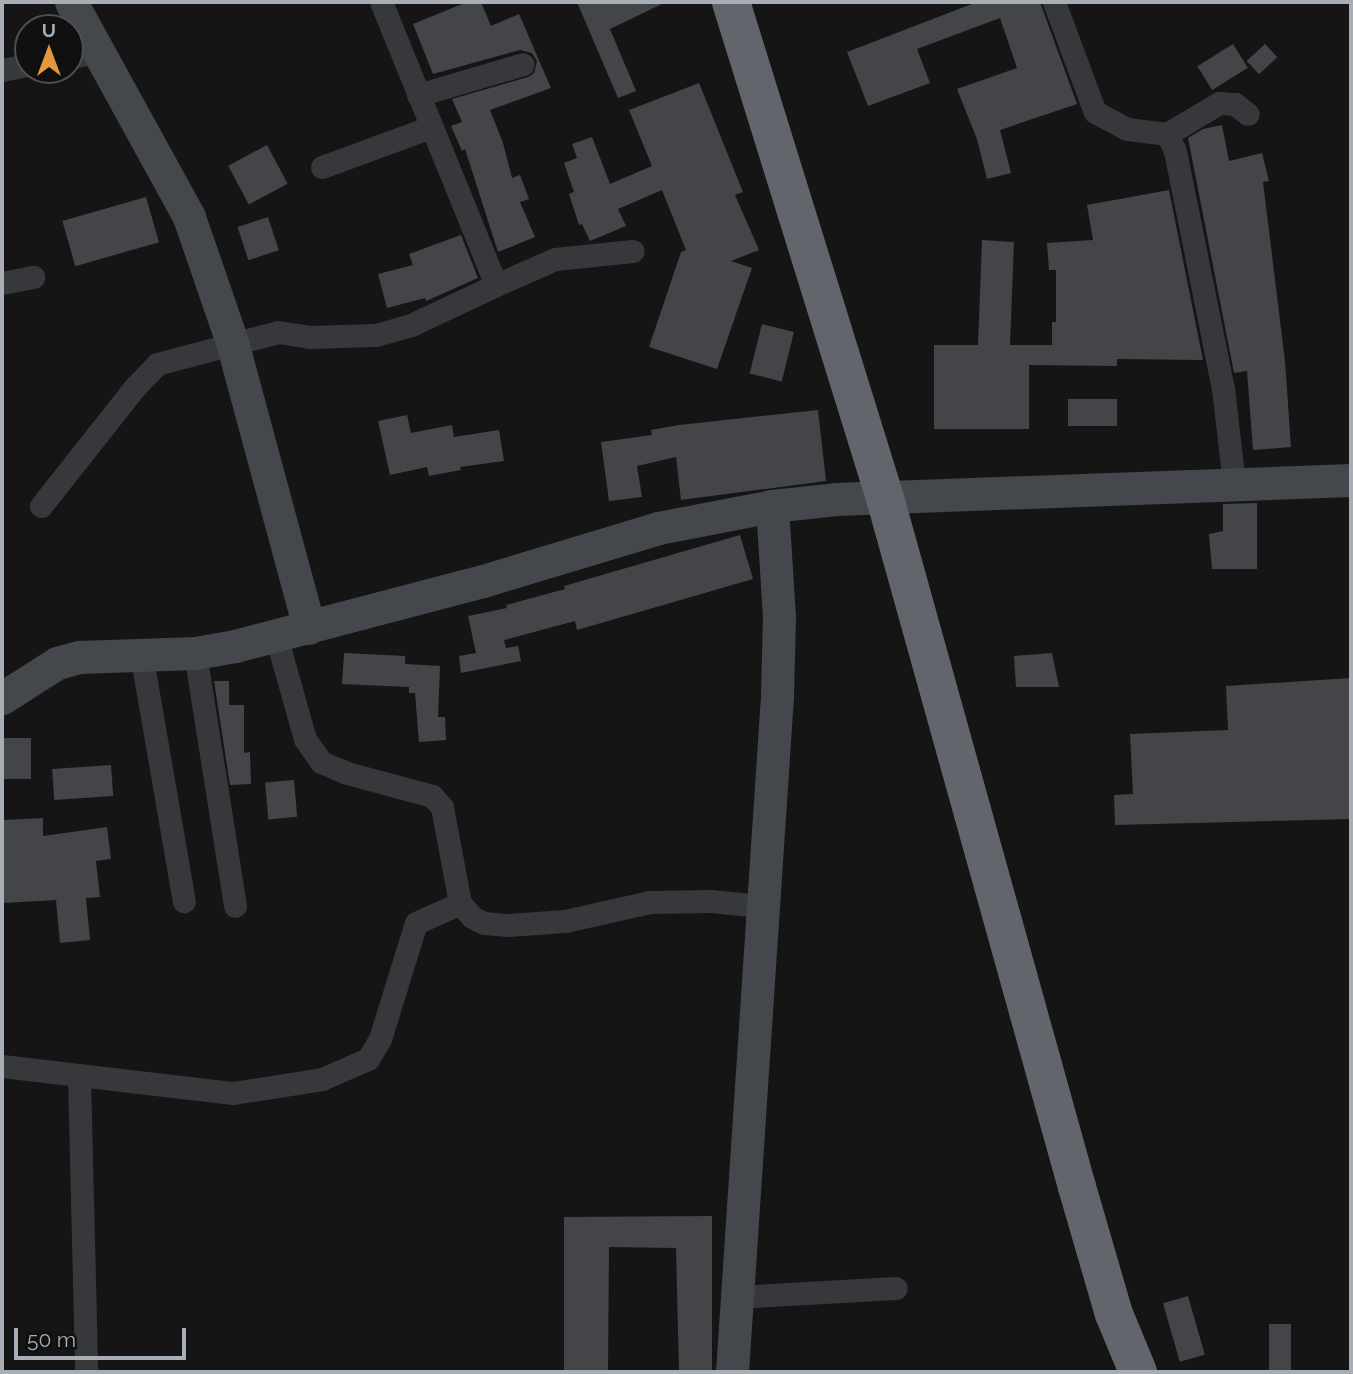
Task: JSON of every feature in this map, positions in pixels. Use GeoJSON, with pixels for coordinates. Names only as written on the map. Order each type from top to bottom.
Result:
{"type":"FeatureCollection","features":[{"type":"Feature","properties":{"kind":"highway"},"geometry":{"type":"LineString","coordinates":[[731,2],[885,498],[1114,1314],[1138,1372]]}},
{"type":"Feature","properties":{"kind":"street"},"geometry":{"type":"LineString","coordinates":[[381,2],[496,285]]}},
{"type":"Feature","properties":{"kind":"street"},"geometry":{"type":"LineString","coordinates":[[1054,2],[1095,111],[1127,129],[1167,134],[1219,103],[1235,104],[1248,114]]}},
{"type":"Feature","properties":{"kind":"street"},"geometry":{"type":"LineString","coordinates":[[84,55],[189,217],[232,342],[309,628]]}},
{"type":"Feature","properties":{"kind":"street"},"geometry":{"type":"LineString","coordinates":[[418,95],[523,64]]}},
{"type":"Feature","properties":{"kind":"street"},"geometry":{"type":"LineString","coordinates":[[322,167],[431,127]]}},
{"type":"Feature","properties":{"kind":"street"},"geometry":{"type":"LineString","coordinates":[[1167,134],[1175,151],[1223,388],[1234,483]]}},
{"type":"Feature","properties":{"kind":"street"},"geometry":{"type":"LineString","coordinates":[[41,506],[135,387],[157,364],[278,332],[334,338],[376,335],[411,325],[555,259],[633,251]]}},
{"type":"Feature","properties":{"kind":"street"},"geometry":{"type":"LineString","coordinates":[[2,283],[33,277]]}},
{"type":"Feature","properties":{"kind":"street"},"geometry":{"type":"LineString","coordinates":[[2,698],[57,663],[79,657],[195,653],[276,636],[483,581],[658,527],[772,506],[836,499],[1351,480]]}},
{"type":"Feature","properties":{"kind":"street"},"geometry":{"type":"LineString","coordinates":[[732,1372],[761,906],[772,781],[779,617],[772,506]]}},
{"type":"Feature","properties":{"kind":"street"},"geometry":{"type":"LineString","coordinates":[[276,636],[304,739],[321,762],[347,774],[432,796],[442,807],[460,903],[472,917],[484,923],[508,925],[565,921],[650,902],[711,901],[761,906]]}},
{"type":"Feature","properties":{"kind":"street"},"geometry":{"type":"LineString","coordinates":[[141,653],[184,901]]}},
{"type":"Feature","properties":{"kind":"street"},"geometry":{"type":"LineString","coordinates":[[195,653],[234,906]]}},
{"type":"Feature","properties":{"kind":"street"},"geometry":{"type":"LineString","coordinates":[[2,1066],[233,1093],[322,1079],[368,1059],[380,1039],[416,923],[460,903]]}},
{"type":"Feature","properties":{"kind":"street"},"geometry":{"type":"LineString","coordinates":[[79,1076],[86,1372]]}},
{"type":"Feature","properties":{"kind":"street"},"geometry":{"type":"LineString","coordinates":[[735,1297],[896,1288]]}},
{"type":"Feature","properties":{"kind":"building"},"geometry":{"type":"Polygon","coordinates":[[[467,2],[481,2],[491,26],[519,14],[551,88],[490,110],[503,143],[512,178],[520,175],[529,199],[520,202],[535,237],[498,252],[465,149],[462,151],[451,126],[462,122],[452,99],[528,77],[534,73],[537,61],[532,53],[520,50],[433,74],[413,24],[467,2]]]}},
{"type":"Feature","properties":{"kind":"building"},"geometry":{"type":"Polygon","coordinates":[[[577,2],[666,2],[610,29],[636,91],[618,98],[577,2]]]}},
{"type":"Feature","properties":{"kind":"building"},"geometry":{"type":"Polygon","coordinates":[[[977,2],[1040,2],[1077,104],[1000,130],[1011,173],[987,179],[977,139],[957,89],[1017,68],[1000,18],[917,49],[930,83],[868,106],[847,52],[977,2]]]}},
{"type":"Feature","properties":{"kind":"building"},"geometry":{"type":"Polygon","coordinates":[[[1233,44],[1248,68],[1212,90],[1197,66],[1233,44]]]}},
{"type":"Feature","properties":{"kind":"building"},"geometry":{"type":"Polygon","coordinates":[[[1265,44],[1277,57],[1259,74],[1247,61],[1265,44]]]}},
{"type":"Feature","properties":{"kind":"building"},"geometry":{"type":"Polygon","coordinates":[[[699,83],[743,192],[735,195],[759,250],[731,261],[752,268],[717,369],[649,347],[681,252],[686,250],[662,190],[618,209],[626,226],[590,241],[582,224],[579,225],[569,194],[574,192],[564,163],[577,158],[572,144],[592,137],[610,184],[652,166],[629,110],[699,83]]]}},
{"type":"Feature","properties":{"kind":"building"},"geometry":{"type":"Polygon","coordinates":[[[1222,125],[1229,161],[1262,153],[1269,181],[1263,182],[1285,361],[1291,447],[1253,450],[1247,371],[1234,373],[1188,138],[1203,129],[1222,125]]]}},
{"type":"Feature","properties":{"kind":"building"},"geometry":{"type":"Polygon","coordinates":[[[267,145],[288,184],[249,205],[228,166],[267,145]]]}},
{"type":"Feature","properties":{"kind":"building"},"geometry":{"type":"Polygon","coordinates":[[[1169,190],[1203,360],[1117,359],[1117,366],[1029,365],[1029,429],[934,429],[934,345],[978,345],[982,240],[1014,242],[1010,345],[1052,345],[1052,322],[1056,322],[1056,270],[1049,270],[1047,243],[1093,240],[1087,205],[1169,190]]]}},
{"type":"Feature","properties":{"kind":"building"},"geometry":{"type":"Polygon","coordinates":[[[146,197],[159,242],[75,266],[62,221],[146,197]]]}},
{"type":"Feature","properties":{"kind":"building"},"geometry":{"type":"Polygon","coordinates":[[[268,217],[279,250],[248,260],[238,227],[268,217]]]}},
{"type":"Feature","properties":{"kind":"building"},"geometry":{"type":"Polygon","coordinates":[[[461,235],[478,278],[426,301],[425,298],[387,308],[378,274],[413,265],[409,254],[461,235]]]}},
{"type":"Feature","properties":{"kind":"building"},"geometry":{"type":"Polygon","coordinates":[[[762,324],[794,332],[782,381],[750,373],[762,324]]]}},
{"type":"Feature","properties":{"kind":"building"},"geometry":{"type":"Polygon","coordinates":[[[1068,399],[1117,399],[1117,426],[1068,426],[1068,399]]]}},
{"type":"Feature","properties":{"kind":"building"},"geometry":{"type":"Polygon","coordinates":[[[818,410],[826,481],[681,500],[676,457],[637,466],[642,497],[609,501],[601,442],[652,435],[651,430],[679,425],[818,410]]]}},
{"type":"Feature","properties":{"kind":"building"},"geometry":{"type":"Polygon","coordinates":[[[407,415],[411,433],[452,425],[454,437],[499,430],[504,461],[460,467],[461,470],[429,476],[427,467],[390,475],[378,421],[407,415]]]}},
{"type":"Feature","properties":{"kind":"building"},"geometry":{"type":"Polygon","coordinates":[[[1257,503],[1257,569],[1212,569],[1209,534],[1223,531],[1223,504],[1257,503]]]}},
{"type":"Feature","properties":{"kind":"building"},"geometry":{"type":"Polygon","coordinates":[[[740,535],[753,579],[577,630],[575,621],[504,640],[506,648],[518,646],[521,661],[461,673],[459,656],[476,653],[468,616],[507,608],[506,605],[565,589],[564,586],[740,535]]]}},
{"type":"Feature","properties":{"kind":"building"},"geometry":{"type":"Polygon","coordinates":[[[344,653],[405,656],[405,664],[440,666],[438,717],[445,717],[446,740],[419,742],[415,693],[409,693],[409,687],[342,684],[344,653]]]}},
{"type":"Feature","properties":{"kind":"building"},"geometry":{"type":"Polygon","coordinates":[[[1052,653],[1059,687],[1016,687],[1014,656],[1052,653]]]}},
{"type":"Feature","properties":{"kind":"building"},"geometry":{"type":"Polygon","coordinates":[[[1351,678],[1351,819],[1115,825],[1114,795],[1133,794],[1130,734],[1228,730],[1226,686],[1351,678]]]}},
{"type":"Feature","properties":{"kind":"building"},"geometry":{"type":"Polygon","coordinates":[[[214,681],[229,681],[229,705],[244,705],[244,753],[250,752],[251,784],[230,785],[214,681]]]}},
{"type":"Feature","properties":{"kind":"building"},"geometry":{"type":"Polygon","coordinates":[[[2,738],[31,738],[31,779],[2,779],[2,738]]]}},
{"type":"Feature","properties":{"kind":"building"},"geometry":{"type":"Polygon","coordinates":[[[111,765],[113,796],[54,800],[52,769],[111,765]]]}},
{"type":"Feature","properties":{"kind":"building"},"geometry":{"type":"Polygon","coordinates":[[[294,780],[297,817],[268,819],[265,783],[294,780]]]}},
{"type":"Feature","properties":{"kind":"building"},"geometry":{"type":"Polygon","coordinates":[[[43,818],[43,836],[107,827],[111,859],[96,861],[100,897],[86,898],[90,940],[60,943],[56,900],[3,903],[2,820],[43,818]]]}},
{"type":"Feature","properties":{"kind":"building"},"geometry":{"type":"Polygon","coordinates":[[[712,1216],[712,1372],[679,1372],[676,1248],[609,1247],[608,1372],[564,1372],[564,1217],[712,1216]]]}},
{"type":"Feature","properties":{"kind":"building"},"geometry":{"type":"Polygon","coordinates":[[[1188,1296],[1205,1355],[1180,1362],[1163,1303],[1188,1296]]]}},
{"type":"Feature","properties":{"kind":"building"},"geometry":{"type":"Polygon","coordinates":[[[1269,1324],[1291,1324],[1291,1372],[1269,1372],[1269,1324]]]}}]}
